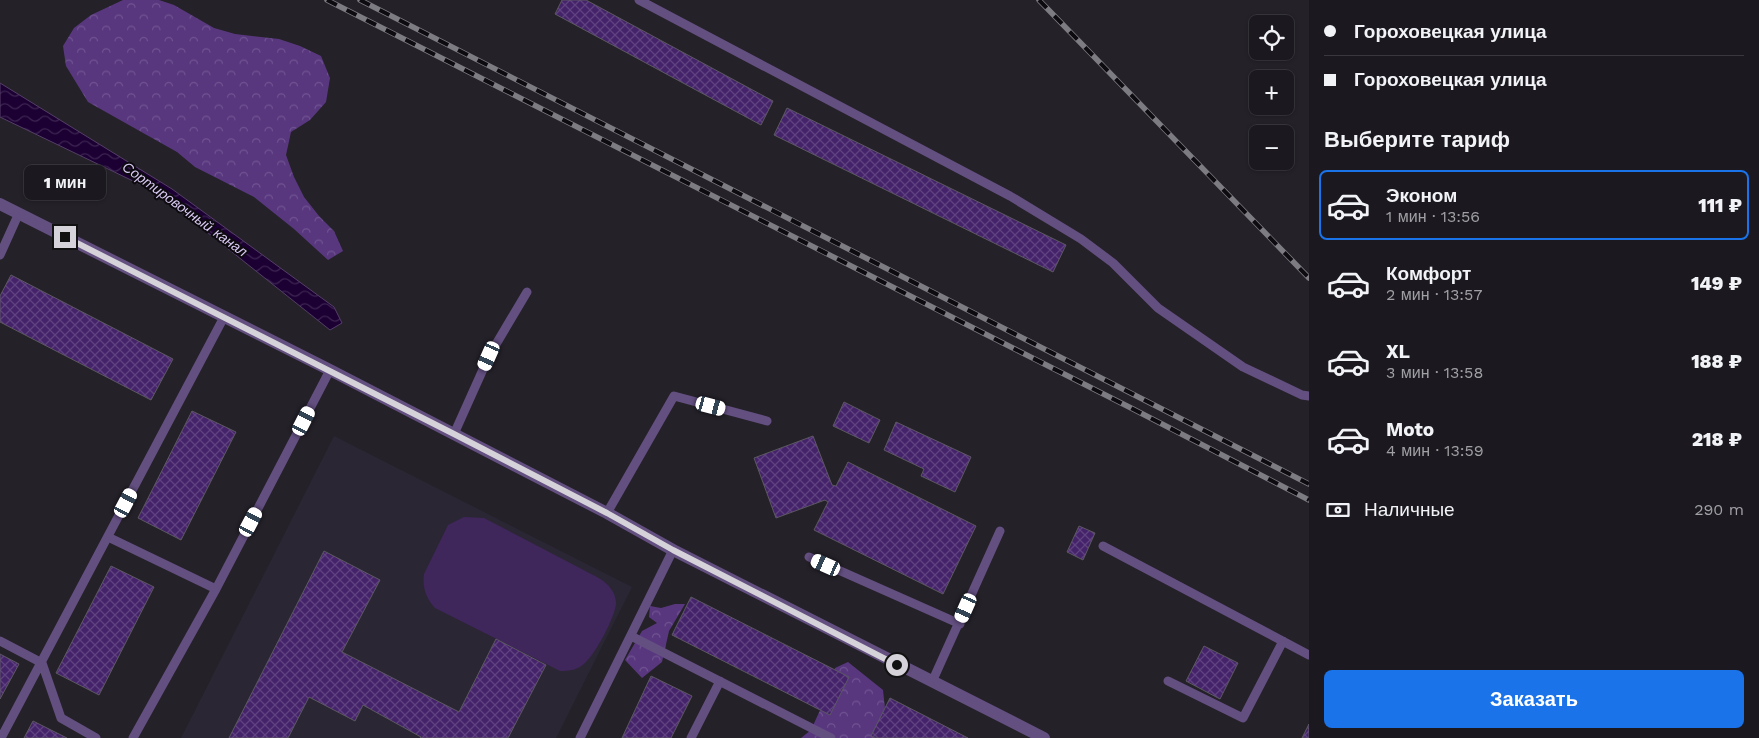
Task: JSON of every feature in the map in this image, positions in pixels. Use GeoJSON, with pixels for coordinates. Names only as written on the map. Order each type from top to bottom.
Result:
{"type":"FeatureCollection","features":[{"type":"Feature","properties":{"kind":"street"},"geometry":{"type":"LineString","coordinates":[[0,204],[330,370],[607,513],[673,550],[1044,738]]}},
{"type":"Feature","properties":{"kind":"lane"},"geometry":{"type":"LineString","coordinates":[[638,0],[1010,196],[1081,240],[1113,264],[1158,308],[1243,367],[1302,395],[1309,396]]}},
{"type":"Feature","properties":{"kind":"lane"},"geometry":{"type":"LineString","coordinates":[[0,255],[19,213]]}},
{"type":"Feature","properties":{"kind":"lane"},"geometry":{"type":"LineString","coordinates":[[454,434],[489,356],[527,292]]}},
{"type":"Feature","properties":{"kind":"lane"},"geometry":{"type":"LineString","coordinates":[[1,734],[42,663],[224,317]]}},
{"type":"Feature","properties":{"kind":"lane"},"geometry":{"type":"LineString","coordinates":[[133,738],[216,589],[330,370]]}},
{"type":"Feature","properties":{"kind":"lane"},"geometry":{"type":"LineString","coordinates":[[607,513],[674,396],[767,421]]}},
{"type":"Feature","properties":{"kind":"lane"},"geometry":{"type":"LineString","coordinates":[[932,682],[960,624],[1000,531]]}},
{"type":"Feature","properties":{"kind":"lane"},"geometry":{"type":"LineString","coordinates":[[108,537],[216,589]]}},
{"type":"Feature","properties":{"kind":"lane"},"geometry":{"type":"LineString","coordinates":[[1103,546],[1309,655]]}},
{"type":"Feature","properties":{"kind":"lane"},"geometry":{"type":"LineString","coordinates":[[580,738],[673,550]]}},
{"type":"Feature","properties":{"kind":"lane"},"geometry":{"type":"LineString","coordinates":[[809,557],[960,624]]}},
{"type":"Feature","properties":{"kind":"lane"},"geometry":{"type":"LineString","coordinates":[[632,636],[827,737]]}},
{"type":"Feature","properties":{"kind":"lane"},"geometry":{"type":"LineString","coordinates":[[0,641],[42,663],[61,718],[96,738]]}},
{"type":"Feature","properties":{"kind":"lane"},"geometry":{"type":"LineString","coordinates":[[1168,681],[1243,718],[1283,641]]}},
{"type":"Feature","properties":{"kind":"lane"},"geometry":{"type":"LineString","coordinates":[[691,738],[720,681]]}},
{"type":"Feature","properties":{"kind":"shaded area"},"geometry":{"type":"Polygon","coordinates":[[[334,436],[632,587],[556,738],[181,738],[334,436]]]}},
{"type":"Feature","properties":{"kind":"shaded area"},"geometry":{"type":"Polygon","coordinates":[[[464,517],[484,518],[599,578],[609,586],[614,593],[616,602],[613,615],[589,659],[580,667],[574,670],[560,671],[435,608],[424,588],[424,574],[448,525],[464,517]]]}},
{"type":"Feature","properties":{"kind":"green space"},"geometry":{"type":"Polygon","coordinates":[[[123,0],[159,0],[174,5],[214,28],[235,34],[279,39],[321,56],[330,78],[326,102],[310,120],[291,132],[286,155],[304,197],[334,231],[343,251],[328,260],[294,229],[254,197],[195,167],[177,152],[88,102],[66,66],[63,46],[74,28],[91,15],[123,0]]]}},
{"type":"Feature","properties":{"kind":"green space"},"geometry":{"type":"Polygon","coordinates":[[[675,604],[685,604],[669,631],[662,662],[642,678],[625,660],[642,631],[657,623],[649,617],[650,606],[661,608],[675,604]]]}},
{"type":"Feature","properties":{"kind":"green space"},"geometry":{"type":"Polygon","coordinates":[[[848,662],[883,690],[888,738],[801,738],[811,730],[832,684],[835,668],[848,662]]]}},
{"type":"Feature","properties":{"kind":"water","name":"Сортировочный канал"},"geometry":{"type":"Polygon","coordinates":[[[0,83],[172,189],[334,307],[342,323],[330,330],[158,193],[0,117],[0,83]]]}},
{"type":"Feature","properties":{"kind":"building"},"geometry":{"type":"Polygon","coordinates":[[[562,0],[586,0],[773,101],[761,125],[555,14],[562,0]]]}},
{"type":"Feature","properties":{"kind":"building"},"geometry":{"type":"Polygon","coordinates":[[[787,108],[1066,245],[1053,272],[774,135],[787,108]]]}},
{"type":"Feature","properties":{"kind":"building"},"geometry":{"type":"Polygon","coordinates":[[[11,275],[173,359],[151,400],[0,322],[0,296],[11,275]]]}},
{"type":"Feature","properties":{"kind":"building"},"geometry":{"type":"Polygon","coordinates":[[[844,402],[880,420],[869,443],[833,426],[844,402]]]}},
{"type":"Feature","properties":{"kind":"building"},"geometry":{"type":"Polygon","coordinates":[[[192,411],[236,432],[181,540],[138,518],[192,411]]]}},
{"type":"Feature","properties":{"kind":"building"},"geometry":{"type":"Polygon","coordinates":[[[896,422],[971,457],[955,492],[921,476],[924,469],[884,450],[896,422]]]}},
{"type":"Feature","properties":{"kind":"building"},"geometry":{"type":"Polygon","coordinates":[[[813,436],[832,485],[836,486],[848,462],[976,526],[943,594],[814,530],[828,502],[825,500],[776,518],[754,458],[813,436]]]}},
{"type":"Feature","properties":{"kind":"building"},"geometry":{"type":"Polygon","coordinates":[[[1079,526],[1095,533],[1083,560],[1067,552],[1079,526]]]}},
{"type":"Feature","properties":{"kind":"building"},"geometry":{"type":"Polygon","coordinates":[[[324,551],[380,580],[342,652],[459,712],[496,639],[546,665],[508,738],[420,738],[363,705],[355,721],[309,697],[288,738],[229,738],[324,551]]]}},
{"type":"Feature","properties":{"kind":"building"},"geometry":{"type":"Polygon","coordinates":[[[111,566],[154,587],[99,695],[56,673],[111,566]]]}},
{"type":"Feature","properties":{"kind":"building"},"geometry":{"type":"Polygon","coordinates":[[[691,597],[849,677],[830,715],[672,635],[691,597]]]}},
{"type":"Feature","properties":{"kind":"building"},"geometry":{"type":"Polygon","coordinates":[[[1204,646],[1238,663],[1220,699],[1186,681],[1204,646]]]}},
{"type":"Feature","properties":{"kind":"building"},"geometry":{"type":"Polygon","coordinates":[[[0,654],[19,664],[0,699],[0,654]]]}},
{"type":"Feature","properties":{"kind":"building"},"geometry":{"type":"Polygon","coordinates":[[[651,676],[692,696],[671,738],[622,738],[651,676]]]}},
{"type":"Feature","properties":{"kind":"building"},"geometry":{"type":"Polygon","coordinates":[[[890,698],[968,738],[875,738],[871,736],[890,698]]]}},
{"type":"Feature","properties":{"kind":"building"},"geometry":{"type":"Polygon","coordinates":[[[33,721],[67,738],[24,738],[33,721]]]}},
{"type":"Feature","properties":{"kind":"building"},"geometry":{"type":"Polygon","coordinates":[[[1309,724],[1309,738],[1302,738],[1309,724]]]}},
{"type":"Feature","properties":{"kind":"railway"},"geometry":{"type":"LineString","coordinates":[[327,0],[1309,500]]}},
{"type":"Feature","properties":{"kind":"railway"},"geometry":{"type":"LineString","coordinates":[[360,0],[1309,484]]}},
{"type":"Feature","properties":{"kind":"railway"},"geometry":{"type":"LineString","coordinates":[[1039,0],[1309,278]]}},
{"type":"Feature","properties":{"kind":"route"},"geometry":{"type":"LineString","coordinates":[[65,237],[330,370],[897,665]]}}]}
